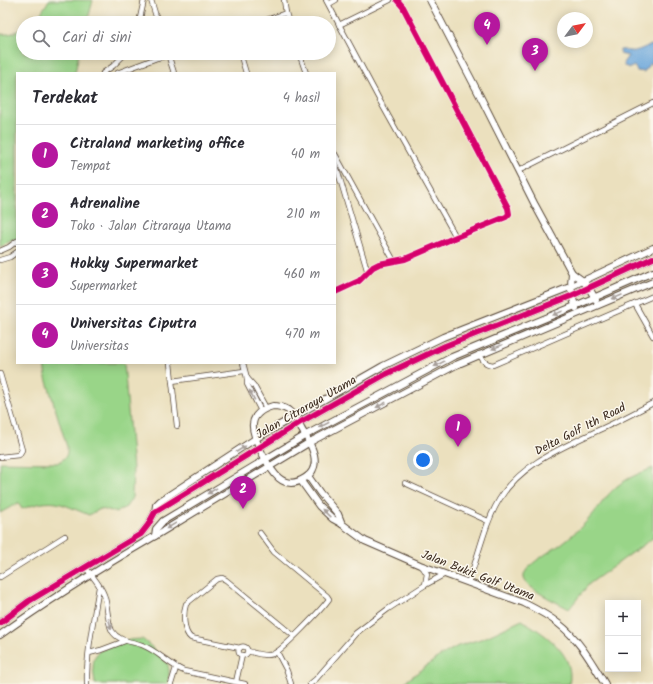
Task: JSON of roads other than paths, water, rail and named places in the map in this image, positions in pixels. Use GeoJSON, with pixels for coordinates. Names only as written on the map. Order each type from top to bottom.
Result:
{"type":"FeatureCollection","features":[{"type":"Feature","properties":{"kind":"street"},"geometry":{"type":"LineString","coordinates":[[141,16],[144,0]]}},
{"type":"Feature","properties":{"kind":"street"},"geometry":{"type":"LineString","coordinates":[[151,0],[156,16]]}},
{"type":"Feature","properties":{"kind":"street"},"geometry":{"type":"LineString","coordinates":[[284,0],[287,16]]}},
{"type":"Feature","properties":{"kind":"street"},"geometry":{"type":"LineString","coordinates":[[335,16],[327,2],[336,0]]}},
{"type":"Feature","properties":{"kind":"street"},"geometry":{"type":"LineString","coordinates":[[340,25],[390,0]]}},
{"type":"Feature","properties":{"kind":"street"},"geometry":{"type":"LineString","coordinates":[[336,292],[359,281],[374,267],[380,264],[405,259],[510,214],[403,7],[397,0]]}},
{"type":"Feature","properties":{"kind":"street"},"geometry":{"type":"LineString","coordinates":[[430,0],[572,273],[583,281],[589,288],[598,305]]}},
{"type":"Feature","properties":{"kind":"street"},"geometry":{"type":"LineString","coordinates":[[278,16],[286,13]]}},
{"type":"Feature","properties":{"kind":"street"},"geometry":{"type":"LineString","coordinates":[[336,18],[456,236]]}},
{"type":"Feature","properties":{"kind":"street"},"geometry":{"type":"LineString","coordinates":[[106,72],[119,60]]}},
{"type":"Feature","properties":{"kind":"street"},"geometry":{"type":"LineString","coordinates":[[120,72],[153,60]]}},
{"type":"Feature","properties":{"kind":"street"},"geometry":{"type":"LineString","coordinates":[[170,60],[174,72]]}},
{"type":"Feature","properties":{"kind":"street"},"geometry":{"type":"LineString","coordinates":[[242,60],[246,72]]}},
{"type":"Feature","properties":{"kind":"street"},"geometry":{"type":"LineString","coordinates":[[301,60],[306,72]]}},
{"type":"Feature","properties":{"kind":"street"},"geometry":{"type":"LineString","coordinates":[[518,171],[653,103]]}},
{"type":"Feature","properties":{"kind":"street"},"geometry":{"type":"LineString","coordinates":[[336,156],[394,261]]}},
{"type":"Feature","properties":{"kind":"street"},"geometry":{"type":"LineString","coordinates":[[336,165],[368,273]]}},
{"type":"Feature","properties":{"kind":"street"},"geometry":{"type":"LineString","coordinates":[[0,251],[16,242]]}},
{"type":"Feature","properties":{"kind":"street","name":"Jalan Citraraya Utama"},"geometry":{"type":"LineString","coordinates":[[0,623],[29,602],[140,534],[148,525],[155,512],[156,505],[160,501],[255,440],[294,417],[383,366],[442,337],[570,287],[653,248]]}},
{"type":"Feature","properties":{"kind":"street"},"geometry":{"type":"LineString","coordinates":[[0,260],[10,257],[16,253]]}},
{"type":"Feature","properties":{"kind":"street","name":"Jalan Citraraya Utama"},"geometry":{"type":"LineString","coordinates":[[155,512],[298,423],[386,374],[438,349],[571,296],[653,258]]}},
{"type":"Feature","properties":{"kind":"street","name":"Jalan Citraraya Utama"},"geometry":{"type":"LineString","coordinates":[[155,536],[156,529],[163,521],[265,458],[452,357],[653,272]]}},
{"type":"Feature","properties":{"kind":"street"},"geometry":{"type":"LineString","coordinates":[[572,273],[570,287],[571,296],[578,314]]}},
{"type":"Feature","properties":{"kind":"street","name":"Jalan Citraraya Utama"},"geometry":{"type":"LineString","coordinates":[[0,635],[39,607],[90,574],[310,442],[479,354],[653,282]]}},
{"type":"Feature","properties":{"kind":"street"},"geometry":{"type":"LineString","coordinates":[[479,354],[484,361],[493,365],[653,296]]}},
{"type":"Feature","properties":{"kind":"street"},"geometry":{"type":"LineString","coordinates":[[635,304],[653,336]]}},
{"type":"Feature","properties":{"kind":"street"},"geometry":{"type":"LineString","coordinates":[[170,364],[177,426]]}},
{"type":"Feature","properties":{"kind":"street"},"geometry":{"type":"LineString","coordinates":[[243,364],[248,388],[263,409]]}},
{"type":"Feature","properties":{"kind":"street"},"geometry":{"type":"LineString","coordinates":[[172,382],[244,371]]}},
{"type":"Feature","properties":{"kind":"street"},"geometry":{"type":"LineString","coordinates":[[0,374],[22,450],[19,455],[0,457]]}},
{"type":"Feature","properties":{"kind":"street","name":"Delta Golf 1th Road"},"geometry":{"type":"LineString","coordinates":[[468,582],[488,521],[498,501],[516,477],[531,466],[574,441],[653,403]]}},
{"type":"Feature","properties":{"kind":"street"},"geometry":{"type":"LineString","coordinates":[[274,406],[282,407],[289,411],[310,442],[314,451],[315,460],[309,477],[302,482],[285,482],[278,478],[269,466],[255,440],[252,432],[253,424],[256,417],[263,409],[274,406]]}},
{"type":"Feature","properties":{"kind":"street","name":"Jalan Bukit Golf Utama"},"geometry":{"type":"LineString","coordinates":[[309,477],[338,514],[342,524]]}},
{"type":"Feature","properties":{"kind":"street","name":"Jalan Bukit Golf Utama"},"geometry":{"type":"LineString","coordinates":[[302,482],[319,506],[333,519],[365,541],[420,565],[524,603],[539,610],[560,624],[572,637],[605,684]]}},
{"type":"Feature","properties":{"kind":"street"},"geometry":{"type":"LineString","coordinates":[[405,483],[488,521]]}},
{"type":"Feature","properties":{"kind":"street"},"geometry":{"type":"LineString","coordinates":[[224,484],[229,491]]}},
{"type":"Feature","properties":{"kind":"street"},"geometry":{"type":"LineString","coordinates":[[242,655],[248,652],[269,655],[277,652],[329,599],[274,552],[260,533]]}},
{"type":"Feature","properties":{"kind":"street"},"geometry":{"type":"LineString","coordinates":[[0,577],[65,536]]}},
{"type":"Feature","properties":{"kind":"street"},"geometry":{"type":"LineString","coordinates":[[420,565],[426,574],[425,585]]}},
{"type":"Feature","properties":{"kind":"street"},"geometry":{"type":"LineString","coordinates":[[85,567],[105,597],[109,624],[113,632],[118,637],[125,641],[143,645],[176,668],[184,671],[246,684]]}},
{"type":"Feature","properties":{"kind":"street"},"geometry":{"type":"LineString","coordinates":[[310,684],[356,633],[382,613],[445,574]]}},
{"type":"Feature","properties":{"kind":"street"},"geometry":{"type":"LineString","coordinates":[[248,652],[245,647],[240,648],[192,638],[186,632],[184,620],[186,604],[217,579],[222,578],[226,580],[294,636]]}},
{"type":"Feature","properties":{"kind":"street"},"geometry":{"type":"LineString","coordinates":[[87,684],[89,653],[99,587]]}},
{"type":"Feature","properties":{"kind":"street"},"geometry":{"type":"LineString","coordinates":[[89,653],[105,649],[125,641]]}},
{"type":"Feature","properties":{"kind":"street"},"geometry":{"type":"LineString","coordinates":[[240,648],[238,651],[242,655]]}},
{"type":"Feature","properties":{"kind":"street"},"geometry":{"type":"LineString","coordinates":[[277,652],[288,671],[291,684]]}},
{"type":"Feature","properties":{"kind":"street"},"geometry":{"type":"LineString","coordinates":[[236,682],[242,655]]}},
{"type":"Feature","properties":{"kind":"street"},"geometry":{"type":"LineString","coordinates":[[171,684],[176,668]]}},
{"type":"Feature","properties":{"kind":"water"},"geometry":{"type":"Polygon","coordinates":[[[651,45],[653,46],[653,64],[649,64],[644,72],[637,71],[634,66],[630,68],[624,66],[623,63],[628,56],[620,54],[620,50],[635,51],[651,45]]]}},
{"type":"Feature","properties":{"kind":"place","name":"Universitas Ciputra"},"geometry":{"type":"Point","coordinates":[487,45]}},
{"type":"Feature","properties":{"kind":"place","name":"Hokky Supermarket"},"geometry":{"type":"Point","coordinates":[535,71]}},
{"type":"Feature","properties":{"kind":"place","name":"Citraland marketing office"},"geometry":{"type":"Point","coordinates":[458,447]}},
{"type":"Feature","properties":{"kind":"place","name":"Adrenaline"},"geometry":{"type":"Point","coordinates":[243,509]}}]}
